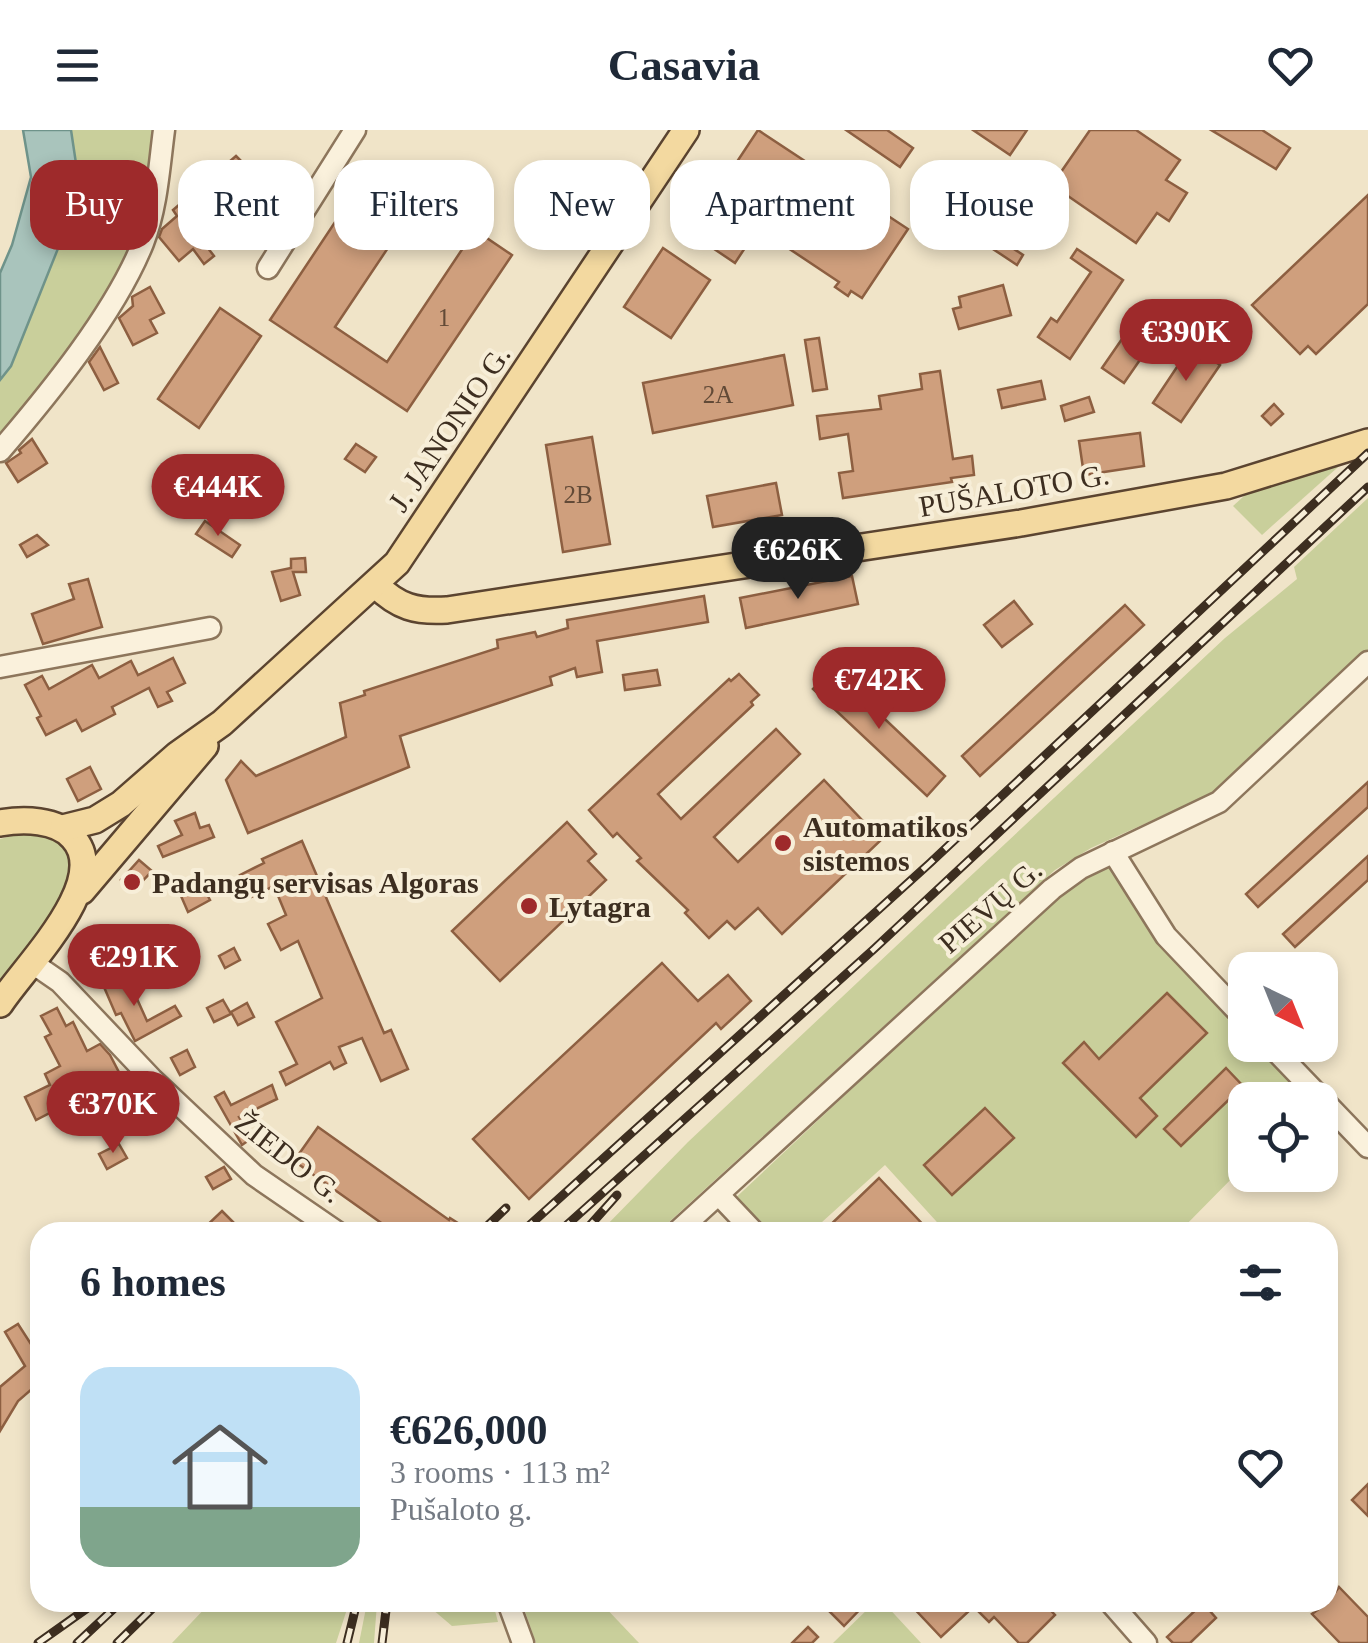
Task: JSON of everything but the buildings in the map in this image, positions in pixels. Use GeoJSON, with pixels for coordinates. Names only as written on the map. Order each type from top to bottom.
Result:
{"type":"FeatureCollection","features":[{"type":"Feature","properties":{"kind":"main road","name":"J. JANONIO G."},"geometry":{"type":"LineString","coordinates":[[63,828],[95,820],[121,804],[222,723],[376,585],[409,546],[686,130]]}},
{"type":"Feature","properties":{"kind":"main road","name":"PUŠALOTO G."},"geometry":{"type":"LineString","coordinates":[[376,585],[403,607],[424,612],[447,610],[1021,523],[1208,489],[1368,442]]}},
{"type":"Feature","properties":{"kind":"main road","name":"J. JANONIO G."},"geometry":{"type":"LineString","coordinates":[[3,995],[76,899],[222,723]]}},
{"type":"Feature","properties":{"kind":"main road"},"geometry":{"type":"LineString","coordinates":[[2,821],[63,828],[78,842],[85,871],[76,899]]}},
{"type":"Feature","properties":{"kind":"street"},"geometry":{"type":"LineString","coordinates":[[0,451],[47,397],[126,278],[143,242],[156,199],[164,130]]}},
{"type":"Feature","properties":{"kind":"street"},"geometry":{"type":"LineString","coordinates":[[268,268],[355,130]]}},
{"type":"Feature","properties":{"kind":"street"},"geometry":{"type":"LineString","coordinates":[[0,667],[210,628]]}},
{"type":"Feature","properties":{"kind":"street","name":"PIEVŲ G."},"geometry":{"type":"LineString","coordinates":[[688,1222],[1052,889],[1081,868],[1219,802],[1368,662]]}},
{"type":"Feature","properties":{"kind":"street"},"geometry":{"type":"LineString","coordinates":[[1113,852],[1166,936],[1228,1000]]}},
{"type":"Feature","properties":{"kind":"street","name":"ŽIEDO G."},"geometry":{"type":"LineString","coordinates":[[31,962],[60,982],[152,1079],[254,1175],[322,1222]]}},
{"type":"Feature","properties":{"kind":"street"},"geometry":{"type":"LineString","coordinates":[[1286,1062],[1368,1147]]}},
{"type":"Feature","properties":{"kind":"street"},"geometry":{"type":"LineString","coordinates":[[718,1195],[744,1222]]}},
{"type":"Feature","properties":{"kind":"street"},"geometry":{"type":"LineString","coordinates":[[511,1612],[522,1643]]}},
{"type":"Feature","properties":{"kind":"street"},"geometry":{"type":"LineString","coordinates":[[1119,1612],[1146,1643]]}},
{"type":"Feature","properties":{"kind":"green space"},"geometry":{"type":"Polygon","coordinates":[[[71,130],[159,130],[153,160],[76,160],[71,130]]]}},
{"type":"Feature","properties":{"kind":"green space"},"geometry":{"type":"Polygon","coordinates":[[[50,250],[132,250],[81,338],[0,444],[0,380],[11,366],[50,250]]]}},
{"type":"Feature","properties":{"kind":"green space"},"geometry":{"type":"Polygon","coordinates":[[[1356,451],[1262,535],[1233,506],[1254,487],[1356,451]]]}},
{"type":"Feature","properties":{"kind":"green space"},"geometry":{"type":"Polygon","coordinates":[[[1368,498],[1368,650],[1215,792],[1091,848],[1055,870],[669,1222],[610,1222],[688,1142],[961,885],[1225,638],[1297,579],[1294,567],[1368,498]]]}},
{"type":"Feature","properties":{"kind":"green space"},"geometry":{"type":"Polygon","coordinates":[[[24,833],[48,837],[61,844],[70,858],[71,874],[67,891],[46,927],[12,973],[0,980],[0,839],[24,833]]]}},
{"type":"Feature","properties":{"kind":"green space"},"geometry":{"type":"Polygon","coordinates":[[[1124,858],[1178,938],[1228,990],[1228,1062],[1289,1062],[1300,1082],[1228,1082],[1228,1182],[1189,1222],[937,1222],[885,1165],[822,1222],[744,1222],[728,1205],[1058,895],[1087,875],[1124,858]]]}},
{"type":"Feature","properties":{"kind":"green space"},"geometry":{"type":"Polygon","coordinates":[[[201,1612],[346,1612],[336,1643],[172,1643],[201,1612]]]}},
{"type":"Feature","properties":{"kind":"green space"},"geometry":{"type":"Polygon","coordinates":[[[365,1612],[376,1612],[374,1643],[359,1643],[365,1612]]]}},
{"type":"Feature","properties":{"kind":"green space"},"geometry":{"type":"Polygon","coordinates":[[[436,1612],[495,1612],[498,1622],[452,1626],[436,1612]]]}},
{"type":"Feature","properties":{"kind":"green space"},"geometry":{"type":"Polygon","coordinates":[[[525,1612],[610,1612],[639,1643],[536,1643],[525,1612]]]}},
{"type":"Feature","properties":{"kind":"green space"},"geometry":{"type":"Polygon","coordinates":[[[865,1612],[892,1612],[921,1643],[833,1643],[865,1612]]]}},
{"type":"Feature","properties":{"kind":"water"},"geometry":{"type":"Polygon","coordinates":[[[23,130],[71,130],[76,160],[30,160],[30,171],[23,130]]]}},
{"type":"Feature","properties":{"kind":"water"},"geometry":{"type":"Polygon","coordinates":[[[30,181],[30,250],[57,250],[11,366],[0,380],[0,273],[30,181]]]}},
{"type":"Feature","properties":{"kind":"railway"},"geometry":{"type":"LineString","coordinates":[[533,1222],[930,863],[1368,453]]}},
{"type":"Feature","properties":{"kind":"railway"},"geometry":{"type":"LineString","coordinates":[[570,1222],[874,949],[1368,487]]}},
{"type":"Feature","properties":{"kind":"railway"},"geometry":{"type":"LineString","coordinates":[[593,1222],[617,1195]]}},
{"type":"Feature","properties":{"kind":"railway"},"geometry":{"type":"LineString","coordinates":[[491,1222],[506,1208]]}},
{"type":"Feature","properties":{"kind":"railway"},"geometry":{"type":"LineString","coordinates":[[38,1643],[82,1612]]}},
{"type":"Feature","properties":{"kind":"railway"},"geometry":{"type":"LineString","coordinates":[[77,1643],[110,1612]]}},
{"type":"Feature","properties":{"kind":"railway"},"geometry":{"type":"LineString","coordinates":[[117,1643],[149,1612]]}},
{"type":"Feature","properties":{"kind":"railway"},"geometry":{"type":"LineString","coordinates":[[347,1643],[355,1612]]}},
{"type":"Feature","properties":{"kind":"railway"},"geometry":{"type":"LineString","coordinates":[[382,1643],[386,1612]]}},
{"type":"Feature","properties":{"kind":"place","name":"Automatikos sistemos"},"geometry":{"type":"Point","coordinates":[783,843]}},
{"type":"Feature","properties":{"kind":"place","name":"Padangų servisas Algoras"},"geometry":{"type":"Point","coordinates":[132,882]}},
{"type":"Feature","properties":{"kind":"place","name":"Lytagra"},"geometry":{"type":"Point","coordinates":[529,906]}}]}
